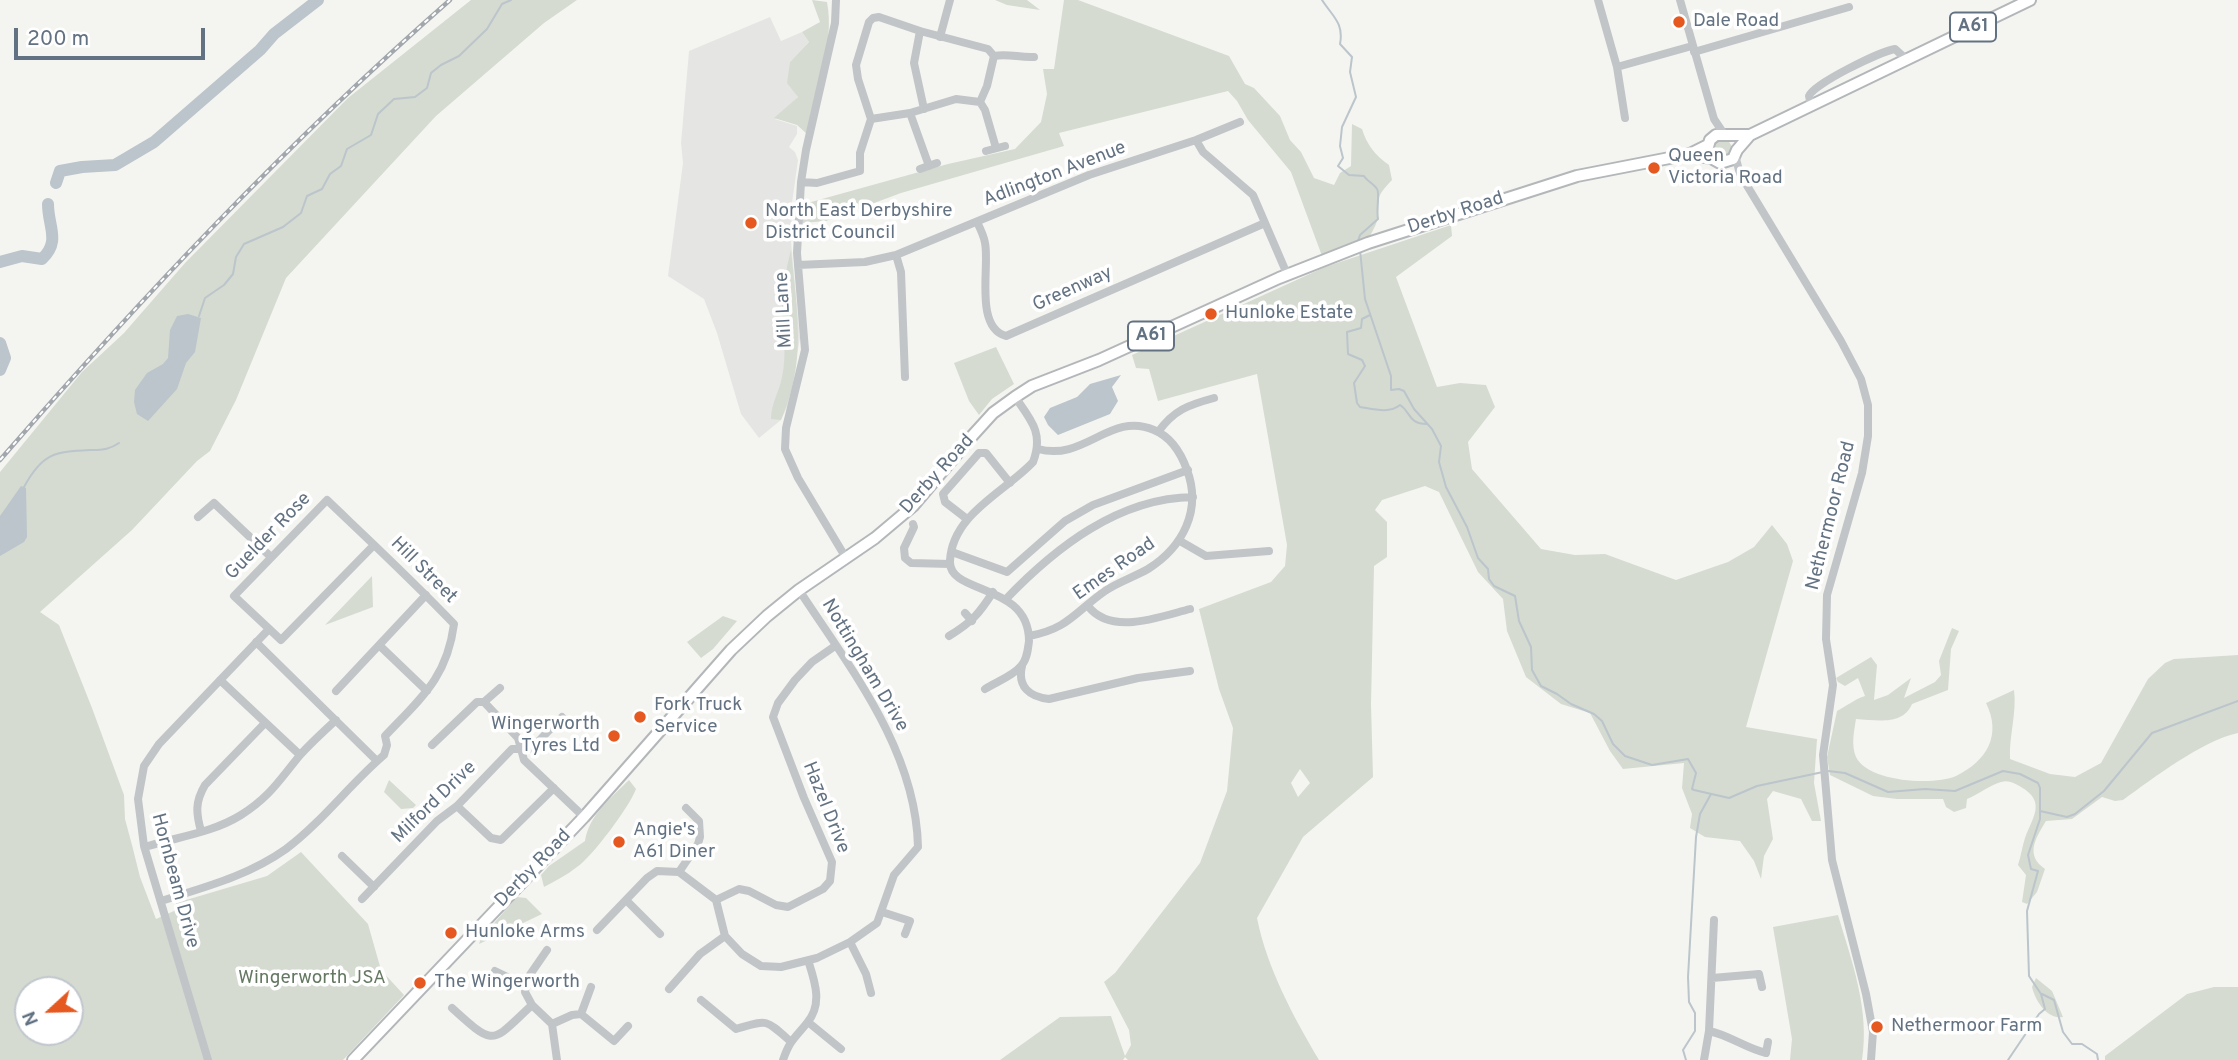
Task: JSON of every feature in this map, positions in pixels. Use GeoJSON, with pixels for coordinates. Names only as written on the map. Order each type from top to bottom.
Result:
{"type":"FeatureCollection","features":[{"type":"Feature","properties":{"kind":"highway","name":"A61"},"geometry":{"type":"LineString","coordinates":[[1719,138],[1750,135],[2030,0]]}},
{"type":"Feature","properties":{"kind":"highway","name":"A61"},"geometry":{"type":"LineString","coordinates":[[1732,156],[1750,135]]}},
{"type":"Feature","properties":{"kind":"highway","name":"Derby Road"},"geometry":{"type":"LineString","coordinates":[[353,1060],[584,817],[731,650],[799,590],[891,526],[913,506],[993,413],[1015,397],[1032,386],[1099,360],[1287,274],[1368,243],[1577,176],[1690,154],[1719,138]]}},
{"type":"Feature","properties":{"kind":"highway"},"geometry":{"type":"LineString","coordinates":[[1711,158],[1719,138],[1735,142],[1732,156]]}},
{"type":"Feature","properties":{"kind":"highway","name":"Derby Road"},"geometry":{"type":"LineString","coordinates":[[1690,154],[1711,158],[1715,162],[1732,156]]}},
{"type":"Feature","properties":{"kind":"street"},"geometry":{"type":"LineString","coordinates":[[940,37],[950,0]]}},
{"type":"Feature","properties":{"kind":"street"},"geometry":{"type":"LineString","coordinates":[[1598,0],[1617,67],[1625,118]]}},
{"type":"Feature","properties":{"kind":"street"},"geometry":{"type":"LineString","coordinates":[[1680,0],[1719,138]]}},
{"type":"Feature","properties":{"kind":"street","name":"Mill Lane"},"geometry":{"type":"LineString","coordinates":[[834,1],[835,23],[806,150],[802,182],[798,265],[805,350],[786,428],[785,449],[798,478],[846,558]]}},
{"type":"Feature","properties":{"kind":"street"},"geometry":{"type":"LineString","coordinates":[[1617,67],[1849,7]]}},
{"type":"Feature","properties":{"kind":"street"},"geometry":{"type":"LineString","coordinates":[[802,182],[817,183],[860,171],[860,153],[871,119],[856,65],[869,22],[876,17],[920,32],[988,49],[994,56]]}},
{"type":"Feature","properties":{"kind":"street"},"geometry":{"type":"LineString","coordinates":[[920,32],[914,63],[924,109]]}},
{"type":"Feature","properties":{"kind":"street"},"geometry":{"type":"LineString","coordinates":[[1811,106],[1809,96],[1816,86],[1878,55],[1895,50],[1906,59]]}},
{"type":"Feature","properties":{"kind":"street"},"geometry":{"type":"LineString","coordinates":[[994,56],[1003,54],[1021,58],[1034,57]]}},
{"type":"Feature","properties":{"kind":"street"},"geometry":{"type":"LineString","coordinates":[[980,102],[994,56]]}},
{"type":"Feature","properties":{"kind":"street"},"geometry":{"type":"LineString","coordinates":[[871,119],[910,113],[956,100],[980,102]]}},
{"type":"Feature","properties":{"kind":"street"},"geometry":{"type":"LineString","coordinates":[[980,102],[1000,147],[986,151]]}},
{"type":"Feature","properties":{"kind":"street"},"geometry":{"type":"LineString","coordinates":[[910,113],[928,166]]}},
{"type":"Feature","properties":{"kind":"street","name":"Adlington Avenue"},"geometry":{"type":"LineString","coordinates":[[798,265],[865,261],[896,255],[1089,175],[1196,140],[1240,122]]}},
{"type":"Feature","properties":{"kind":"street"},"geometry":{"type":"LineString","coordinates":[[1196,140],[1203,152],[1253,195],[1287,274]]}},
{"type":"Feature","properties":{"kind":"street","name":"Nethermoor Road"},"geometry":{"type":"LineString","coordinates":[[1732,156],[1740,174],[1840,341],[1860,379],[1868,405],[1868,436],[1862,473],[1826,595],[1826,639],[1833,685],[1823,755],[1832,860],[1867,994],[1873,1032],[1871,1060]]}},
{"type":"Feature","properties":{"kind":"street","name":"Greenway"},"geometry":{"type":"LineString","coordinates":[[977,222],[986,244],[985,299],[988,313],[993,325],[1001,335],[1006,336],[1265,223]]}},
{"type":"Feature","properties":{"kind":"street"},"geometry":{"type":"LineString","coordinates":[[896,255],[901,272],[905,377]]}},
{"type":"Feature","properties":{"kind":"street"},"geometry":{"type":"LineString","coordinates":[[1015,397],[1037,432],[1038,449],[1033,462],[968,519],[956,538],[950,565],[951,573],[957,579],[1006,599],[1022,617],[1029,636],[1028,650],[1020,675],[1026,690],[1036,698],[1049,699],[1138,678],[1190,671]]}},
{"type":"Feature","properties":{"kind":"street"},"geometry":{"type":"LineString","coordinates":[[1038,449],[1068,452],[1109,431],[1130,426],[1138,425],[1158,432],[1168,419],[1186,406],[1214,398]]}},
{"type":"Feature","properties":{"kind":"street","name":"Emes Road"},"geometry":{"type":"LineString","coordinates":[[1029,636],[1048,633],[1071,621],[1105,591],[1161,560],[1180,541],[1187,527],[1193,489],[1183,458],[1171,441],[1158,432]]}},
{"type":"Feature","properties":{"kind":"street"},"geometry":{"type":"LineString","coordinates":[[968,519],[945,502],[943,494],[979,453],[986,453],[1010,483]]}},
{"type":"Feature","properties":{"kind":"street"},"geometry":{"type":"LineString","coordinates":[[952,552],[1007,572],[1065,521],[1093,505],[1188,470]]}},
{"type":"Feature","properties":{"kind":"street"},"geometry":{"type":"LineString","coordinates":[[1006,599],[1028,576],[1076,536],[1112,517],[1148,503],[1193,497]]}},
{"type":"Feature","properties":{"kind":"street","name":"Hill Street"},"geometry":{"type":"LineString","coordinates":[[161,901],[225,881],[260,865],[285,849],[384,755],[387,745],[385,736],[440,675],[451,647],[454,624],[327,500]]}},
{"type":"Feature","properties":{"kind":"street","name":"Guelder Rose"},"geometry":{"type":"LineString","coordinates":[[269,629],[234,596],[327,500]]}},
{"type":"Feature","properties":{"kind":"street"},"geometry":{"type":"LineString","coordinates":[[198,517],[214,503],[271,557]]}},
{"type":"Feature","properties":{"kind":"street"},"geometry":{"type":"LineString","coordinates":[[913,524],[904,548],[905,558],[911,563],[950,565]]}},
{"type":"Feature","properties":{"kind":"street"},"geometry":{"type":"LineString","coordinates":[[1180,541],[1206,556],[1269,551]]}},
{"type":"Feature","properties":{"kind":"street"},"geometry":{"type":"LineString","coordinates":[[269,629],[281,640],[374,545]]}},
{"type":"Feature","properties":{"kind":"street","name":"Nottingham Drive"},"geometry":{"type":"LineString","coordinates":[[725,936],[742,954],[761,966],[781,967],[808,960],[850,942],[877,923],[894,874],[918,846],[918,819],[900,759],[882,720],[799,590]]}},
{"type":"Feature","properties":{"kind":"street"},"geometry":{"type":"LineString","coordinates":[[949,636],[972,621],[993,592]]}},
{"type":"Feature","properties":{"kind":"street"},"geometry":{"type":"LineString","coordinates":[[337,691],[426,595]]}},
{"type":"Feature","properties":{"kind":"street"},"geometry":{"type":"LineString","coordinates":[[1088,606],[1094,614],[1113,621],[1147,620],[1189,609]]}},
{"type":"Feature","properties":{"kind":"street"},"geometry":{"type":"LineString","coordinates":[[965,613],[972,621]]}},
{"type":"Feature","properties":{"kind":"street","name":"Hornbeam Drive"},"geometry":{"type":"LineString","coordinates":[[208,1060],[145,847],[138,799],[144,766],[159,744],[269,629]]}},
{"type":"Feature","properties":{"kind":"street"},"geometry":{"type":"LineString","coordinates":[[256,642],[377,761]]}},
{"type":"Feature","properties":{"kind":"street"},"geometry":{"type":"LineString","coordinates":[[379,645],[427,691]]}},
{"type":"Feature","properties":{"kind":"street","name":"Hazel Drive"},"geometry":{"type":"LineString","coordinates":[[716,900],[730,892],[745,890],[776,905],[788,906],[816,893],[830,881],[832,862],[804,798],[774,717],[778,703],[795,680],[812,662],[835,646]]}},
{"type":"Feature","properties":{"kind":"street"},"geometry":{"type":"LineString","coordinates":[[985,689],[1022,666]]}},
{"type":"Feature","properties":{"kind":"street"},"geometry":{"type":"LineString","coordinates":[[220,680],[300,755]]}},
{"type":"Feature","properties":{"kind":"street"},"geometry":{"type":"LineString","coordinates":[[432,745],[477,702],[484,702],[500,688]]}},
{"type":"Feature","properties":{"kind":"street"},"geometry":{"type":"LineString","coordinates":[[484,702],[518,738],[524,760],[584,817]]}},
{"type":"Feature","properties":{"kind":"street","name":"Milford Drive"},"geometry":{"type":"LineString","coordinates":[[362,899],[437,821],[457,806],[512,749],[531,749],[562,717]]}},
{"type":"Feature","properties":{"kind":"street"},"geometry":{"type":"LineString","coordinates":[[145,847],[201,831],[240,815],[265,797],[300,755],[336,720]]}},
{"type":"Feature","properties":{"kind":"street"},"geometry":{"type":"LineString","coordinates":[[201,831],[196,806],[205,785],[265,723]]}},
{"type":"Feature","properties":{"kind":"street"},"geometry":{"type":"LineString","coordinates":[[457,806],[491,838],[501,840],[554,788]]}},
{"type":"Feature","properties":{"kind":"street"},"geometry":{"type":"LineString","coordinates":[[679,872],[700,837],[699,821],[686,808]]}},
{"type":"Feature","properties":{"kind":"street"},"geometry":{"type":"LineString","coordinates":[[342,856],[374,887]]}},
{"type":"Feature","properties":{"kind":"street"},"geometry":{"type":"LineString","coordinates":[[597,930],[657,871],[679,872],[716,900],[725,936],[700,954],[669,989]]}},
{"type":"Feature","properties":{"kind":"street"},"geometry":{"type":"LineString","coordinates":[[626,900],[660,934]]}},
{"type":"Feature","properties":{"kind":"street"},"geometry":{"type":"LineString","coordinates":[[882,912],[910,920],[905,934]]}},
{"type":"Feature","properties":{"kind":"street"},"geometry":{"type":"LineString","coordinates":[[1704,1060],[1713,978],[1714,920]]}},
{"type":"Feature","properties":{"kind":"street"},"geometry":{"type":"LineString","coordinates":[[850,942],[866,974],[871,993]]}},
{"type":"Feature","properties":{"kind":"street"},"geometry":{"type":"LineString","coordinates":[[547,950],[524,985],[532,1005],[552,1024],[557,1060]]}},
{"type":"Feature","properties":{"kind":"street"},"geometry":{"type":"LineString","coordinates":[[783,1060],[790,1041],[808,1022],[816,1007],[817,989],[808,960]]}},
{"type":"Feature","properties":{"kind":"street"},"geometry":{"type":"LineString","coordinates":[[495,971],[524,985]]}},
{"type":"Feature","properties":{"kind":"street"},"geometry":{"type":"LineString","coordinates":[[1713,978],[1759,974],[1762,987]]}},
{"type":"Feature","properties":{"kind":"street"},"geometry":{"type":"LineString","coordinates":[[581,1014],[591,987]]}},
{"type":"Feature","properties":{"kind":"street"},"geometry":{"type":"LineString","coordinates":[[701,1000],[736,1029],[763,1021],[790,1041]]}},
{"type":"Feature","properties":{"kind":"street"},"geometry":{"type":"LineString","coordinates":[[452,1008],[477,1031],[495,1037],[504,1033],[532,1005]]}},
{"type":"Feature","properties":{"kind":"street"},"geometry":{"type":"LineString","coordinates":[[552,1024],[572,1014],[581,1014],[621,1050]]}},
{"type":"Feature","properties":{"kind":"street"},"geometry":{"type":"LineString","coordinates":[[808,1022],[841,1049]]}},
{"type":"Feature","properties":{"kind":"street"},"geometry":{"type":"LineString","coordinates":[[614,1041],[628,1026]]}},
{"type":"Feature","properties":{"kind":"street"},"geometry":{"type":"LineString","coordinates":[[1709,1031],[1726,1035],[1750,1049],[1766,1053],[1768,1042]]}},
{"type":"Feature","properties":{"kind":"shaded area"},"geometry":{"type":"Polygon","coordinates":[[[770,17],[781,41],[802,32],[809,42],[790,62],[798,97],[775,119],[797,126],[797,134],[789,147],[798,160],[792,203],[791,241],[800,338],[788,405],[781,420],[759,438],[741,414],[704,299],[668,276],[683,163],[681,143],[689,51],[770,17]]]}},
{"type":"Feature","properties":{"kind":"shaded area"},"geometry":{"type":"Polygon","coordinates":[[[188,314],[201,318],[195,352],[186,363],[177,389],[148,421],[137,414],[135,390],[147,373],[168,358],[170,330],[177,316],[188,314]]]}},
{"type":"Feature","properties":{"kind":"shaded area"},"geometry":{"type":"Polygon","coordinates":[[[1121,375],[1112,387],[1118,401],[1110,414],[1058,435],[1048,425],[1044,417],[1050,408],[1077,397],[1090,384],[1121,375]]]}},
{"type":"Feature","properties":{"kind":"shaded area"},"geometry":{"type":"Polygon","coordinates":[[[21,486],[26,488],[27,537],[24,542],[0,556],[0,516],[21,486]]]}},
{"type":"Feature","properties":{"kind":"green space","name":"Wingerworth JSA"},"geometry":{"type":"Polygon","coordinates":[[[471,0],[577,0],[544,23],[436,116],[286,278],[236,400],[210,451],[197,461],[132,530],[40,612],[59,625],[92,708],[124,795],[125,819],[140,877],[156,919],[174,911],[176,903],[267,876],[301,852],[368,924],[381,970],[404,995],[343,1060],[0,1060],[0,472],[82,372],[124,333],[185,263],[348,98],[471,0]]]}},
{"type":"Feature","properties":{"kind":"green space"},"geometry":{"type":"Polygon","coordinates":[[[812,0],[827,2],[829,34],[807,134],[797,125],[774,118],[798,97],[787,83],[790,62],[809,42],[802,32],[820,22],[812,0]]]}},
{"type":"Feature","properties":{"kind":"green space"},"geometry":{"type":"Polygon","coordinates":[[[995,0],[1027,0],[1040,10],[1007,5],[995,0]]]}},
{"type":"Feature","properties":{"kind":"green space"},"geometry":{"type":"Polygon","coordinates":[[[1064,0],[1078,0],[1229,56],[1245,84],[1254,88],[1280,116],[1290,140],[1301,152],[1314,178],[1334,185],[1340,173],[1351,166],[1352,124],[1362,129],[1372,149],[1389,165],[1392,180],[1380,196],[1377,220],[1370,236],[1322,256],[1291,172],[1228,91],[1059,133],[1064,146],[901,193],[826,221],[802,223],[804,204],[948,164],[1015,149],[1041,122],[1047,94],[1043,69],[1054,69],[1064,0]]]}},
{"type":"Feature","properties":{"kind":"green space"},"geometry":{"type":"Polygon","coordinates":[[[1722,139],[1729,142],[1732,149],[1729,156],[1722,159],[1715,156],[1712,149],[1715,142],[1722,139]]]}},
{"type":"Feature","properties":{"kind":"green space"},"geometry":{"type":"Polygon","coordinates":[[[1451,225],[1452,236],[1396,277],[1437,387],[1460,383],[1486,385],[1495,407],[1468,442],[1472,469],[1541,549],[1575,555],[1605,554],[1676,580],[1728,562],[1754,547],[1772,525],[1787,544],[1793,561],[1746,727],[1817,739],[1814,783],[1821,821],[1812,821],[1801,799],[1773,791],[1767,799],[1773,839],[1764,856],[1761,879],[1754,861],[1740,841],[1705,837],[1690,828],[1692,814],[1682,788],[1684,763],[1623,769],[1590,713],[1561,704],[1526,677],[1507,631],[1503,599],[1478,572],[1439,492],[1425,486],[1382,500],[1375,510],[1387,522],[1387,557],[1374,566],[1371,704],[1373,777],[1303,837],[1257,918],[1274,973],[1319,1060],[1128,1060],[1125,1057],[1123,1060],[1000,1060],[1060,1017],[1111,1016],[1125,1056],[1131,1045],[1129,1030],[1104,982],[1115,973],[1200,863],[1227,791],[1233,728],[1219,689],[1199,609],[1271,582],[1285,566],[1287,545],[1257,374],[1158,401],[1149,369],[1136,368],[1132,355],[1325,267],[1451,225]],[[1300,769],[1291,783],[1298,797],[1310,783],[1300,769]]]}},
{"type":"Feature","properties":{"kind":"green space"},"geometry":{"type":"Polygon","coordinates":[[[791,250],[797,316],[797,356],[789,398],[781,420],[771,419],[783,369],[782,302],[791,250]]]}},
{"type":"Feature","properties":{"kind":"green space"},"geometry":{"type":"Polygon","coordinates":[[[996,347],[1014,384],[992,399],[979,415],[969,401],[954,363],[996,347]]]}},
{"type":"Feature","properties":{"kind":"green space"},"geometry":{"type":"Polygon","coordinates":[[[372,576],[373,607],[325,625],[372,576]]]}},
{"type":"Feature","properties":{"kind":"green space"},"geometry":{"type":"Polygon","coordinates":[[[723,616],[737,621],[713,649],[701,658],[687,642],[723,616]]]}},
{"type":"Feature","properties":{"kind":"green space"},"geometry":{"type":"Polygon","coordinates":[[[1952,628],[1959,631],[1951,649],[1948,690],[1912,704],[1908,711],[1896,719],[1856,719],[1854,752],[1863,765],[1873,772],[1902,780],[1932,781],[1956,776],[1967,770],[1983,755],[1992,736],[1991,715],[1986,703],[2014,690],[2010,759],[2050,774],[2075,777],[2101,763],[2148,679],[2165,663],[2174,659],[2238,655],[2238,733],[2209,743],[2123,800],[2115,801],[2102,797],[2072,819],[2046,821],[2034,846],[2035,858],[2045,869],[2037,892],[2027,904],[2022,902],[2026,875],[2018,865],[2036,804],[2034,798],[2021,787],[2004,781],[1997,783],[1967,799],[1966,808],[1954,812],[1946,807],[1943,799],[1873,796],[1830,775],[1827,757],[1837,711],[1865,696],[1858,678],[1845,686],[1836,678],[1871,657],[1877,665],[1874,700],[1888,695],[1911,678],[1904,698],[1935,682],[1941,675],[1939,661],[1952,628]]]}},
{"type":"Feature","properties":{"kind":"green space"},"geometry":{"type":"Polygon","coordinates":[[[389,780],[416,805],[413,808],[401,809],[384,792],[389,780]]]}},
{"type":"Feature","properties":{"kind":"green space"},"geometry":{"type":"Polygon","coordinates":[[[629,780],[636,789],[619,819],[601,842],[577,867],[544,887],[541,875],[549,866],[585,841],[596,815],[629,780]]]}},
{"type":"Feature","properties":{"kind":"green space"},"geometry":{"type":"Polygon","coordinates":[[[517,897],[526,898],[542,914],[479,944],[481,938],[517,897]]]}},
{"type":"Feature","properties":{"kind":"green space"},"geometry":{"type":"Polygon","coordinates":[[[1838,915],[1862,1005],[1862,1060],[1790,1060],[1792,1039],[1773,927],[1838,915]]]}},
{"type":"Feature","properties":{"kind":"green space"},"geometry":{"type":"Polygon","coordinates":[[[2036,978],[2052,991],[2063,1017],[2052,1015],[2039,1003],[2032,987],[2036,978]]]}},
{"type":"Feature","properties":{"kind":"green space"},"geometry":{"type":"Polygon","coordinates":[[[2214,987],[2238,987],[2238,1060],[2105,1060],[2105,1056],[2187,994],[2214,987]]]}},
{"type":"Feature","properties":{"kind":"waterway"},"geometry":{"type":"LineString","coordinates":[[56,183],[60,171],[115,165],[154,142],[260,50],[274,34],[318,0]]}},
{"type":"Feature","properties":{"kind":"waterway"},"geometry":{"type":"LineString","coordinates":[[199,316],[205,298],[224,285],[233,274],[236,257],[244,244],[283,227],[301,213],[307,196],[322,189],[330,174],[341,166],[347,149],[371,135],[378,114],[394,99],[415,97],[427,88],[431,73],[459,56],[487,29],[502,4],[511,0]]}},
{"type":"Feature","properties":{"kind":"waterway"},"geometry":{"type":"LineString","coordinates":[[1322,0],[1339,25],[1340,44],[1352,57],[1350,72],[1356,97],[1342,127],[1340,146],[1343,158],[1338,166],[1349,175],[1364,176],[1378,191],[1378,219],[1360,235],[1358,241]]}},
{"type":"Feature","properties":{"kind":"waterway"},"geometry":{"type":"LineString","coordinates":[[0,262],[22,256],[42,259],[48,252],[52,240],[48,204]]}},
{"type":"Feature","properties":{"kind":"waterway"},"geometry":{"type":"LineString","coordinates":[[1360,250],[1365,299],[1391,376],[1391,390],[1404,391],[1441,446],[1439,462],[1446,487],[1467,527],[1478,558],[1488,569],[1489,579],[1494,586],[1515,596],[1519,621],[1531,647],[1532,670],[1541,686],[1594,714],[1602,721],[1613,744],[1625,756],[1652,765],[1688,759],[1696,773],[1692,789],[1694,790],[1729,798],[1757,786],[1823,772]]}},
{"type":"Feature","properties":{"kind":"waterway"},"geometry":{"type":"LineString","coordinates":[[1370,315],[1362,319],[1361,328],[1347,332],[1348,354],[1362,360],[1365,366],[1354,383],[1357,403],[1360,407],[1381,410],[1400,405],[1413,420],[1427,424]]}},
{"type":"Feature","properties":{"kind":"waterway"},"geometry":{"type":"LineString","coordinates":[[0,343],[5,358],[0,370]]}},
{"type":"Feature","properties":{"kind":"waterway"},"geometry":{"type":"LineString","coordinates":[[24,487],[37,467],[51,456],[103,449],[119,443]]}},
{"type":"Feature","properties":{"kind":"waterway"},"geometry":{"type":"LineString","coordinates":[[2040,811],[2067,817],[2075,814],[2104,791],[2152,733],[2238,701]]}},
{"type":"Feature","properties":{"kind":"waterway"},"geometry":{"type":"LineString","coordinates":[[1828,771],[1845,773],[1888,792],[1925,789],[1955,791],[2003,771],[2020,774],[2038,783],[2040,819],[2028,855],[2031,869],[2038,871],[2027,911],[2029,976],[2041,994],[2045,1009],[2008,1060]]}},
{"type":"Feature","properties":{"kind":"waterway"},"geometry":{"type":"LineString","coordinates":[[1686,1060],[1683,1050],[1695,1031],[1695,1013],[1689,1002],[1688,977],[1696,837],[1700,814],[1711,794]]}},
{"type":"Feature","properties":{"kind":"waterway"},"geometry":{"type":"LineString","coordinates":[[2042,994],[2054,1000],[2063,1032],[2072,1044],[2082,1044],[2097,1054],[2098,1060]]}},
{"type":"Feature","properties":{"kind":"railway"},"geometry":{"type":"LineString","coordinates":[[0,460],[217,222],[331,109],[450,0]]}},
{"type":"Feature","properties":{"kind":"place","name":"Dale Road"},"geometry":{"type":"Point","coordinates":[1679,22]}},
{"type":"Feature","properties":{"kind":"place","name":"Queen Victoria Road"},"geometry":{"type":"Point","coordinates":[1654,168]}},
{"type":"Feature","properties":{"kind":"place","name":"North East Derbyshire District Council"},"geometry":{"type":"Point","coordinates":[751,223]}},
{"type":"Feature","properties":{"kind":"place","name":"Hunloke Estate"},"geometry":{"type":"Point","coordinates":[1211,314]}},
{"type":"Feature","properties":{"kind":"place","name":"Fork Truck Service"},"geometry":{"type":"Point","coordinates":[640,717]}},
{"type":"Feature","properties":{"kind":"place","name":"Wingerworth Tyres Ltd"},"geometry":{"type":"Point","coordinates":[614,736]}},
{"type":"Feature","properties":{"kind":"place","name":"Angie's A61 Diner"},"geometry":{"type":"Point","coordinates":[619,842]}},
{"type":"Feature","properties":{"kind":"place","name":"Hunloke Arms"},"geometry":{"type":"Point","coordinates":[451,933]}},
{"type":"Feature","properties":{"kind":"place","name":"The Wingerworth"},"geometry":{"type":"Point","coordinates":[420,983]}},
{"type":"Feature","properties":{"kind":"place","name":"Nethermoor Farm"},"geometry":{"type":"Point","coordinates":[1877,1027]}}]}
